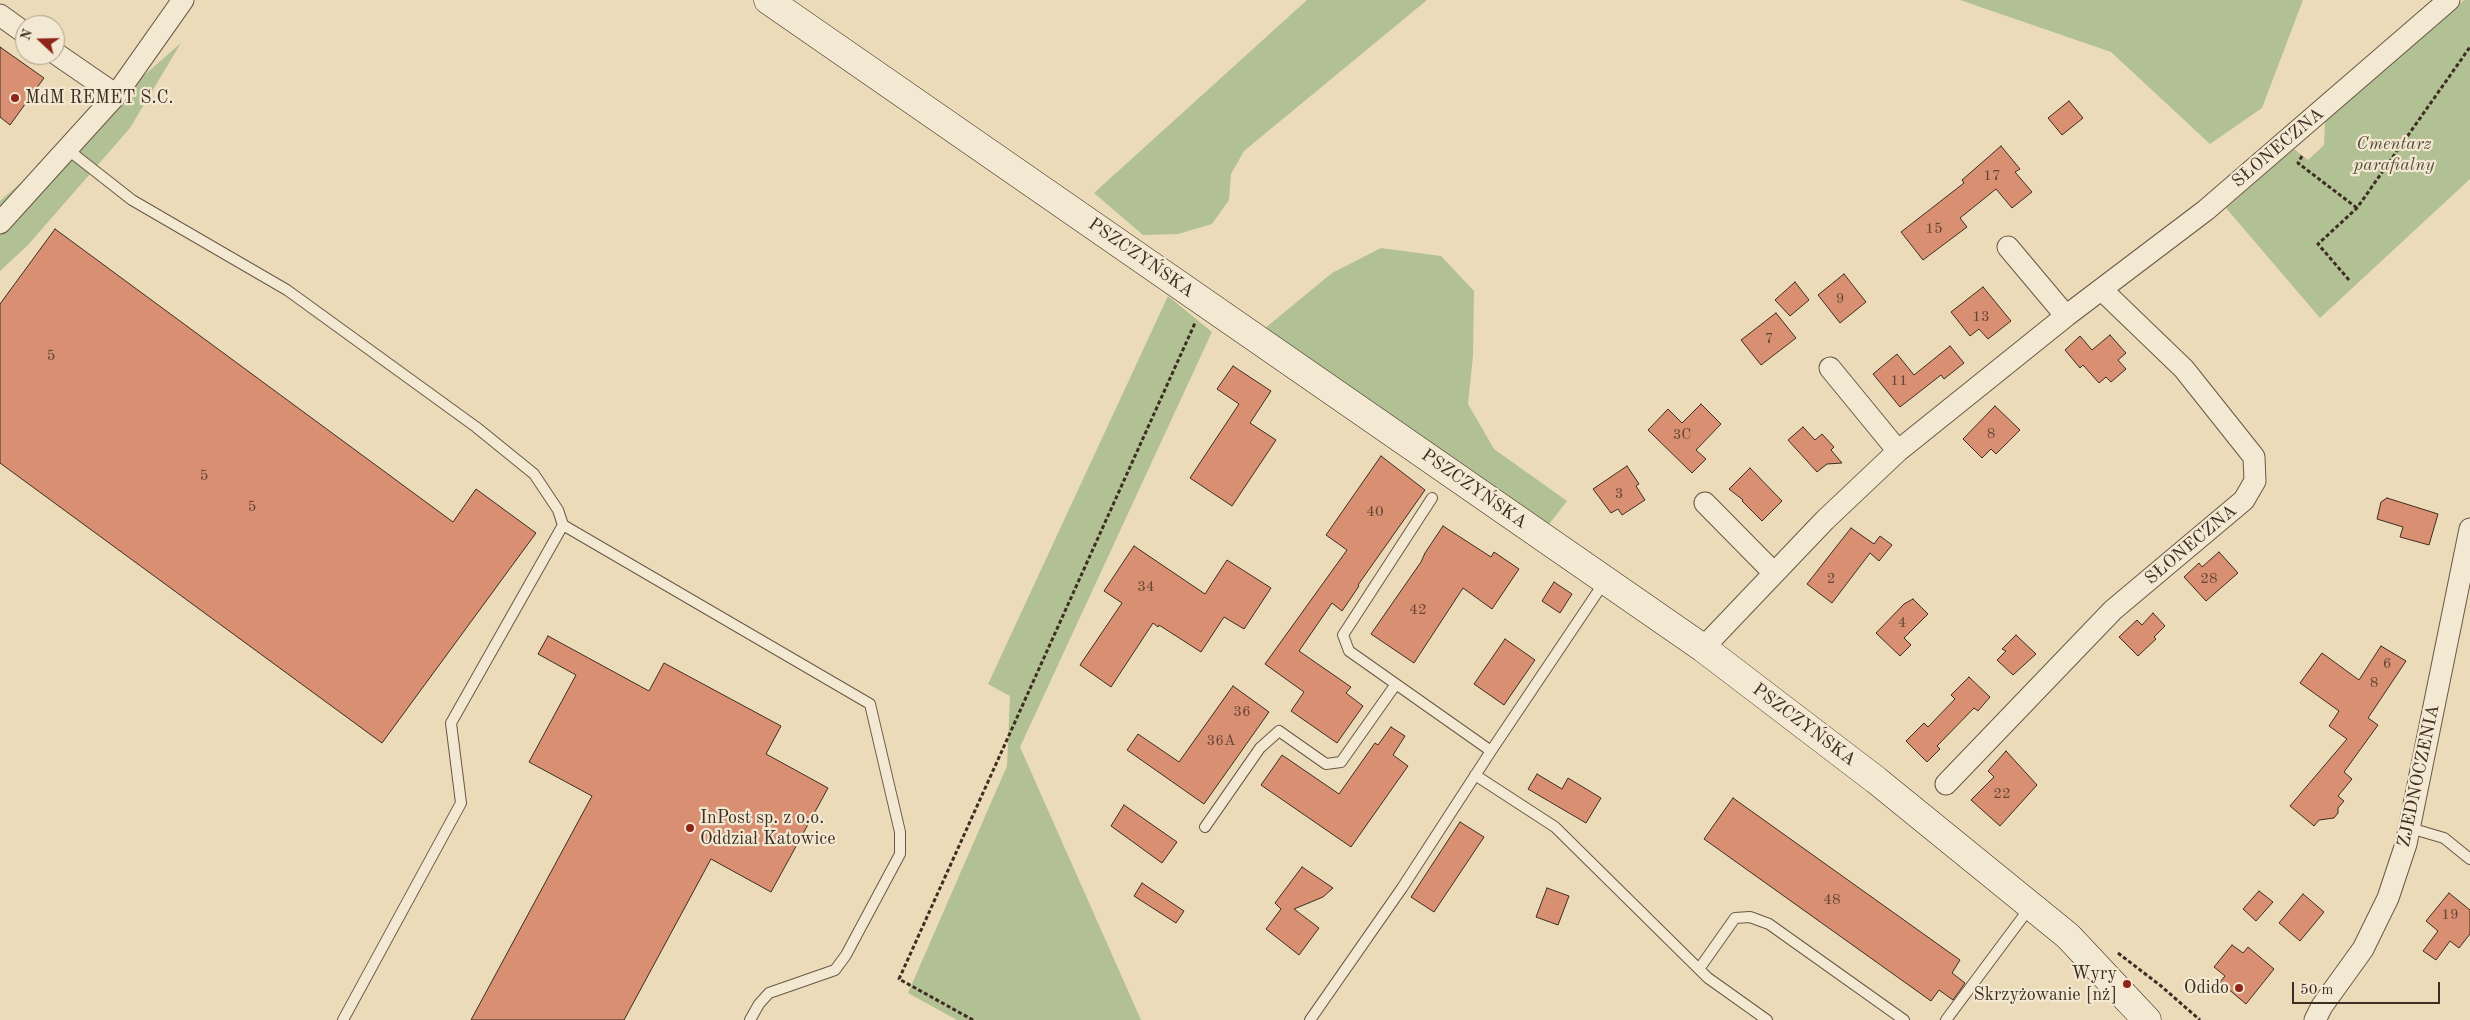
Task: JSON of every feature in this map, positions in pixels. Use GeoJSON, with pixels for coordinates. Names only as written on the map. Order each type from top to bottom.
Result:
{"type":"FeatureCollection","features":[{"type":"Feature","properties":{"kind":"main road","name":"PSZCZYŃSKA"},"geometry":{"type":"LineString","coordinates":[[768,0],[1702,648],[1876,780],[2068,936],[2147,1020]]}},
{"type":"Feature","properties":{"kind":"street"},"geometry":{"type":"LineString","coordinates":[[0,223],[116,95],[183,0]]}},
{"type":"Feature","properties":{"kind":"street","name":"SŁONECZNA"},"geometry":{"type":"LineString","coordinates":[[1702,648],[1825,520],[1898,450],[2066,316],[2206,210],[2449,0]]}},
{"type":"Feature","properties":{"kind":"street"},"geometry":{"type":"LineString","coordinates":[[0,15],[15,25]]}},
{"type":"Feature","properties":{"kind":"street"},"geometry":{"type":"LineString","coordinates":[[65,60],[116,95]]}},
{"type":"Feature","properties":{"kind":"street"},"geometry":{"type":"LineString","coordinates":[[2008,247],[2066,316]]}},
{"type":"Feature","properties":{"kind":"street","name":"SŁONECZNA"},"geometry":{"type":"LineString","coordinates":[[1946,784],[2113,610],[2244,500],[2255,480],[2254,457],[2184,369],[2102,290]]}},
{"type":"Feature","properties":{"kind":"street"},"geometry":{"type":"LineString","coordinates":[[1830,368],[1898,450]]}},
{"type":"Feature","properties":{"kind":"street"},"geometry":{"type":"LineString","coordinates":[[1706,503],[1774,573]]}},
{"type":"Feature","properties":{"kind":"street","name":"ZJEDNOCZENIA"},"geometry":{"type":"LineString","coordinates":[[2315,1015],[2363,949],[2388,898],[2410,828],[2468,552],[2470,529]]}},
{"type":"Feature","properties":{"kind":"lane"},"geometry":{"type":"LineString","coordinates":[[67,149],[132,200],[287,290],[476,427],[534,474],[558,510],[564,525],[870,704],[900,832],[900,854],[846,955],[835,970],[769,993],[759,1004],[750,1020]]}},
{"type":"Feature","properties":{"kind":"lane"},"geometry":{"type":"LineString","coordinates":[[1432,498],[1343,635],[1349,651],[1491,751]]}},
{"type":"Feature","properties":{"kind":"lane"},"geometry":{"type":"LineString","coordinates":[[343,1020],[461,803],[451,723],[564,525]]}},
{"type":"Feature","properties":{"kind":"lane"},"geometry":{"type":"LineString","coordinates":[[1310,1020],[1402,888],[1605,580]]}},
{"type":"Feature","properties":{"kind":"lane"},"geometry":{"type":"LineString","coordinates":[[1205,827],[1260,748],[1279,731],[1326,764],[1341,762],[1396,684]]}},
{"type":"Feature","properties":{"kind":"lane"},"geometry":{"type":"LineString","coordinates":[[1475,775],[1555,827],[1699,969],[1767,1020]]}},
{"type":"Feature","properties":{"kind":"lane"},"geometry":{"type":"LineString","coordinates":[[2410,828],[2444,838],[2470,859]]}},
{"type":"Feature","properties":{"kind":"lane"},"geometry":{"type":"LineString","coordinates":[[1946,1020],[2032,906]]}},
{"type":"Feature","properties":{"kind":"lane"},"geometry":{"type":"LineString","coordinates":[[1699,969],[1735,918],[1750,917],[1769,924],[1904,1020]]}},
{"type":"Feature","properties":{"kind":"path"},"geometry":{"type":"LineString","coordinates":[[2348,280],[2318,244],[2357,208],[2470,47]]}},
{"type":"Feature","properties":{"kind":"path"},"geometry":{"type":"LineString","coordinates":[[2302,156],[2298,163],[2357,208]]}},
{"type":"Feature","properties":{"kind":"path"},"geometry":{"type":"LineString","coordinates":[[973,1020],[899,979],[1205,302]]}},
{"type":"Feature","properties":{"kind":"path"},"geometry":{"type":"LineString","coordinates":[[2161,986],[2200,1020]]}},
{"type":"Feature","properties":{"kind":"green space"},"geometry":{"type":"Polygon","coordinates":[[[1307,0],[1427,0],[1244,151],[1231,174],[1229,200],[1212,224],[1178,234],[1143,235],[1094,193],[1307,0]]]}},
{"type":"Feature","properties":{"kind":"green space"},"geometry":{"type":"Polygon","coordinates":[[[1960,0],[2303,0],[2262,108],[2210,144],[2111,52],[1960,0]]]}},
{"type":"Feature","properties":{"kind":"green space","name":"Cmentarz parafialny"},"geometry":{"type":"Polygon","coordinates":[[[2464,0],[2470,0],[2470,179],[2320,318],[2226,208],[2294,149],[2308,160],[2324,145],[2325,122],[2464,0]]]}},
{"type":"Feature","properties":{"kind":"green space"},"geometry":{"type":"Polygon","coordinates":[[[181,43],[130,128],[28,245],[0,271],[0,201],[181,43]]]}},
{"type":"Feature","properties":{"kind":"green space"},"geometry":{"type":"Polygon","coordinates":[[[1381,248],[1441,256],[1474,291],[1473,356],[1468,404],[1494,449],[1567,501],[1547,527],[1264,329],[1332,273],[1381,248]]]}},
{"type":"Feature","properties":{"kind":"green space"},"geometry":{"type":"Polygon","coordinates":[[[1168,296],[1212,332],[1020,747],[1141,1020],[957,1020],[908,993],[1007,766],[1010,696],[988,684],[1168,296]]]}},
{"type":"Feature","properties":{"kind":"building","name":"MdM REMET S.C."},"geometry":{"type":"Polygon","coordinates":[[[0,47],[15,58],[15,65],[26,65],[44,78],[10,125],[0,117],[0,47]]]}},
{"type":"Feature","properties":{"kind":"building"},"geometry":{"type":"Polygon","coordinates":[[[2069,101],[2083,118],[2062,135],[2048,118],[2069,101]]]}},
{"type":"Feature","properties":{"kind":"building"},"geometry":{"type":"Polygon","coordinates":[[[2001,146],[2020,169],[2015,172],[2032,192],[2012,208],[1996,189],[1960,218],[1967,227],[1923,260],[1901,232],[1964,183],[1962,180],[2001,146]]]}},
{"type":"Feature","properties":{"kind":"building"},"geometry":{"type":"Polygon","coordinates":[[[55,229],[453,522],[476,489],[536,533],[382,743],[0,463],[0,304],[55,229]]]}},
{"type":"Feature","properties":{"kind":"building"},"geometry":{"type":"Polygon","coordinates":[[[1844,274],[1866,302],[1840,323],[1818,295],[1844,274]]]}},
{"type":"Feature","properties":{"kind":"building"},"geometry":{"type":"Polygon","coordinates":[[[1795,282],[1809,300],[1790,316],[1775,300],[1795,282]]]}},
{"type":"Feature","properties":{"kind":"building"},"geometry":{"type":"Polygon","coordinates":[[[1983,287],[2011,321],[1988,339],[1979,329],[1970,336],[1951,312],[1983,287]]]}},
{"type":"Feature","properties":{"kind":"building"},"geometry":{"type":"Polygon","coordinates":[[[1776,313],[1796,338],[1761,365],[1741,340],[1776,313]]]}},
{"type":"Feature","properties":{"kind":"building"},"geometry":{"type":"Polygon","coordinates":[[[2110,335],[2126,353],[2118,360],[2126,369],[2111,382],[2106,377],[2099,383],[2083,365],[2080,368],[2065,350],[2080,336],[2092,350],[2110,335]]]}},
{"type":"Feature","properties":{"kind":"building"},"geometry":{"type":"Polygon","coordinates":[[[1950,346],[1964,363],[1944,379],[1941,375],[1900,407],[1873,374],[1897,354],[1914,375],[1950,346]]]}},
{"type":"Feature","properties":{"kind":"building"},"geometry":{"type":"Polygon","coordinates":[[[1233,366],[1271,391],[1250,423],[1276,440],[1232,506],[1190,478],[1239,404],[1217,389],[1233,366]]]}},
{"type":"Feature","properties":{"kind":"building"},"geometry":{"type":"Polygon","coordinates":[[[1701,404],[1721,424],[1696,450],[1706,459],[1692,473],[1648,430],[1668,409],[1682,423],[1701,404]]]}},
{"type":"Feature","properties":{"kind":"building"},"geometry":{"type":"Polygon","coordinates":[[[1995,406],[2020,430],[1996,454],[1991,449],[1982,458],[1963,439],[1995,406]]]}},
{"type":"Feature","properties":{"kind":"building"},"geometry":{"type":"Polygon","coordinates":[[[1803,427],[1815,440],[1822,434],[1834,447],[1831,450],[1842,463],[1827,464],[1817,472],[1788,440],[1803,427]]]}},
{"type":"Feature","properties":{"kind":"building"},"geometry":{"type":"Polygon","coordinates":[[[1381,456],[1425,490],[1358,585],[1342,611],[1332,603],[1299,651],[1351,687],[1346,693],[1363,706],[1337,743],[1291,711],[1304,692],[1265,664],[1347,550],[1326,535],[1381,456]]]}},
{"type":"Feature","properties":{"kind":"building"},"geometry":{"type":"Polygon","coordinates":[[[1627,466],[1639,484],[1636,486],[1645,500],[1622,515],[1618,509],[1611,513],[1593,489],[1627,466]]]}},
{"type":"Feature","properties":{"kind":"building"},"geometry":{"type":"Polygon","coordinates":[[[1750,468],[1782,501],[1762,521],[1743,500],[1729,489],[1750,468]]]}},
{"type":"Feature","properties":{"kind":"building"},"geometry":{"type":"Polygon","coordinates":[[[2387,498],[2438,514],[2429,545],[2400,537],[2403,527],[2377,519],[2381,502],[2387,498]]]}},
{"type":"Feature","properties":{"kind":"building"},"geometry":{"type":"Polygon","coordinates":[[[1443,526],[1491,557],[1494,552],[1519,569],[1492,609],[1463,588],[1414,663],[1371,634],[1421,562],[1443,526]]]}},
{"type":"Feature","properties":{"kind":"building"},"geometry":{"type":"Polygon","coordinates":[[[1851,528],[1874,544],[1880,536],[1892,545],[1879,561],[1870,553],[1832,603],[1807,584],[1851,528]]]}},
{"type":"Feature","properties":{"kind":"building"},"geometry":{"type":"Polygon","coordinates":[[[1134,546],[1205,594],[1227,560],[1271,588],[1244,629],[1224,617],[1201,652],[1153,623],[1111,687],[1080,665],[1122,603],[1104,591],[1134,546]]]}},
{"type":"Feature","properties":{"kind":"building"},"geometry":{"type":"Polygon","coordinates":[[[2219,552],[2238,573],[2206,601],[2184,577],[2199,563],[2202,567],[2219,552]]]}},
{"type":"Feature","properties":{"kind":"building"},"geometry":{"type":"Polygon","coordinates":[[[1554,582],[1572,594],[1560,613],[1542,601],[1554,582]]]}},
{"type":"Feature","properties":{"kind":"building"},"geometry":{"type":"Polygon","coordinates":[[[1913,599],[1928,614],[1904,638],[1911,645],[1900,656],[1876,633],[1904,604],[1913,599]]]}},
{"type":"Feature","properties":{"kind":"building"},"geometry":{"type":"Polygon","coordinates":[[[2153,613],[2165,626],[2154,637],[2156,639],[2138,656],[2119,637],[2137,620],[2142,625],[2153,613]]]}},
{"type":"Feature","properties":{"kind":"building"},"geometry":{"type":"Polygon","coordinates":[[[2016,635],[2036,654],[2013,675],[1997,660],[2006,651],[2002,649],[2016,635]]]}},
{"type":"Feature","properties":{"kind":"building","name":"InPost sp. z o.o. Oddział Katowice"},"geometry":{"type":"Polygon","coordinates":[[[548,636],[649,691],[664,663],[781,726],[766,754],[828,788],[771,892],[711,859],[624,1020],[471,1020],[592,796],[529,762],[576,675],[538,654],[548,636]]]}},
{"type":"Feature","properties":{"kind":"building"},"geometry":{"type":"Polygon","coordinates":[[[1505,639],[1535,660],[1504,705],[1474,684],[1505,639]]]}},
{"type":"Feature","properties":{"kind":"building"},"geometry":{"type":"Polygon","coordinates":[[[2381,646],[2406,661],[2368,718],[2378,725],[2344,772],[2352,779],[2338,796],[2344,801],[2338,808],[2338,813],[2334,818],[2319,820],[2314,826],[2290,806],[2347,739],[2329,726],[2339,711],[2300,683],[2322,653],[2359,680],[2381,646]]]}},
{"type":"Feature","properties":{"kind":"building"},"geometry":{"type":"Polygon","coordinates":[[[1969,677],[1990,697],[1978,711],[1974,708],[1937,746],[1940,749],[1927,762],[1906,741],[1924,723],[1928,727],[1955,699],[1951,695],[1969,677]]]}},
{"type":"Feature","properties":{"kind":"building"},"geometry":{"type":"Polygon","coordinates":[[[1233,686],[1269,712],[1204,804],[1127,750],[1138,734],[1179,762],[1233,686]]]}},
{"type":"Feature","properties":{"kind":"building"},"geometry":{"type":"Polygon","coordinates":[[[1391,727],[1405,736],[1393,755],[1408,766],[1351,847],[1261,785],[1282,755],[1339,794],[1375,743],[1378,745],[1391,727]]]}},
{"type":"Feature","properties":{"kind":"building"},"geometry":{"type":"Polygon","coordinates":[[[2006,751],[2037,785],[2000,826],[1971,800],[1994,777],[1988,771],[2006,751]]]}},
{"type":"Feature","properties":{"kind":"building"},"geometry":{"type":"Polygon","coordinates":[[[1537,774],[1562,789],[1568,778],[1601,798],[1586,823],[1528,789],[1537,774]]]}},
{"type":"Feature","properties":{"kind":"building"},"geometry":{"type":"Polygon","coordinates":[[[1733,798],[1960,960],[1952,973],[1965,983],[1953,1000],[1939,990],[1931,1001],[1704,839],[1733,798]]]}},
{"type":"Feature","properties":{"kind":"building"},"geometry":{"type":"Polygon","coordinates":[[[1124,805],[1177,842],[1162,863],[1111,826],[1124,805]]]}},
{"type":"Feature","properties":{"kind":"building"},"geometry":{"type":"Polygon","coordinates":[[[1460,822],[1484,837],[1434,912],[1411,897],[1460,822]]]}},
{"type":"Feature","properties":{"kind":"building"},"geometry":{"type":"Polygon","coordinates":[[[1302,867],[1333,888],[1323,897],[1294,909],[1319,928],[1299,955],[1266,929],[1281,909],[1275,903],[1302,867]]]}},
{"type":"Feature","properties":{"kind":"building"},"geometry":{"type":"Polygon","coordinates":[[[1142,883],[1184,911],[1176,923],[1134,896],[1142,883]]]}},
{"type":"Feature","properties":{"kind":"building"},"geometry":{"type":"Polygon","coordinates":[[[1547,888],[1569,896],[1558,925],[1536,917],[1547,888]]]}},
{"type":"Feature","properties":{"kind":"building"},"geometry":{"type":"Polygon","coordinates":[[[2259,891],[2273,902],[2256,921],[2243,909],[2259,891]]]}},
{"type":"Feature","properties":{"kind":"building"},"geometry":{"type":"Polygon","coordinates":[[[2449,893],[2470,910],[2470,934],[2459,948],[2450,941],[2436,960],[2423,951],[2438,931],[2426,921],[2449,893]]]}},
{"type":"Feature","properties":{"kind":"building"},"geometry":{"type":"Polygon","coordinates":[[[2303,894],[2324,912],[2300,941],[2279,923],[2303,894]]]}},
{"type":"Feature","properties":{"kind":"building"},"geometry":{"type":"Polygon","coordinates":[[[2232,945],[2243,953],[2248,947],[2274,969],[2246,1004],[2220,982],[2225,976],[2214,967],[2232,945]]]}},
{"type":"Feature","properties":{"kind":"place","name":"MdM REMET S.C."},"geometry":{"type":"Point","coordinates":[15,98]}},
{"type":"Feature","properties":{"kind":"place","name":"InPost sp. z o.o. Oddział Katowice"},"geometry":{"type":"Point","coordinates":[690,828]}},
{"type":"Feature","properties":{"kind":"place","name":"Wyry Skrzyżowanie [nż]"},"geometry":{"type":"Point","coordinates":[2127,984]}},
{"type":"Feature","properties":{"kind":"place","name":"Odido"},"geometry":{"type":"Point","coordinates":[2239,988]}}]}
